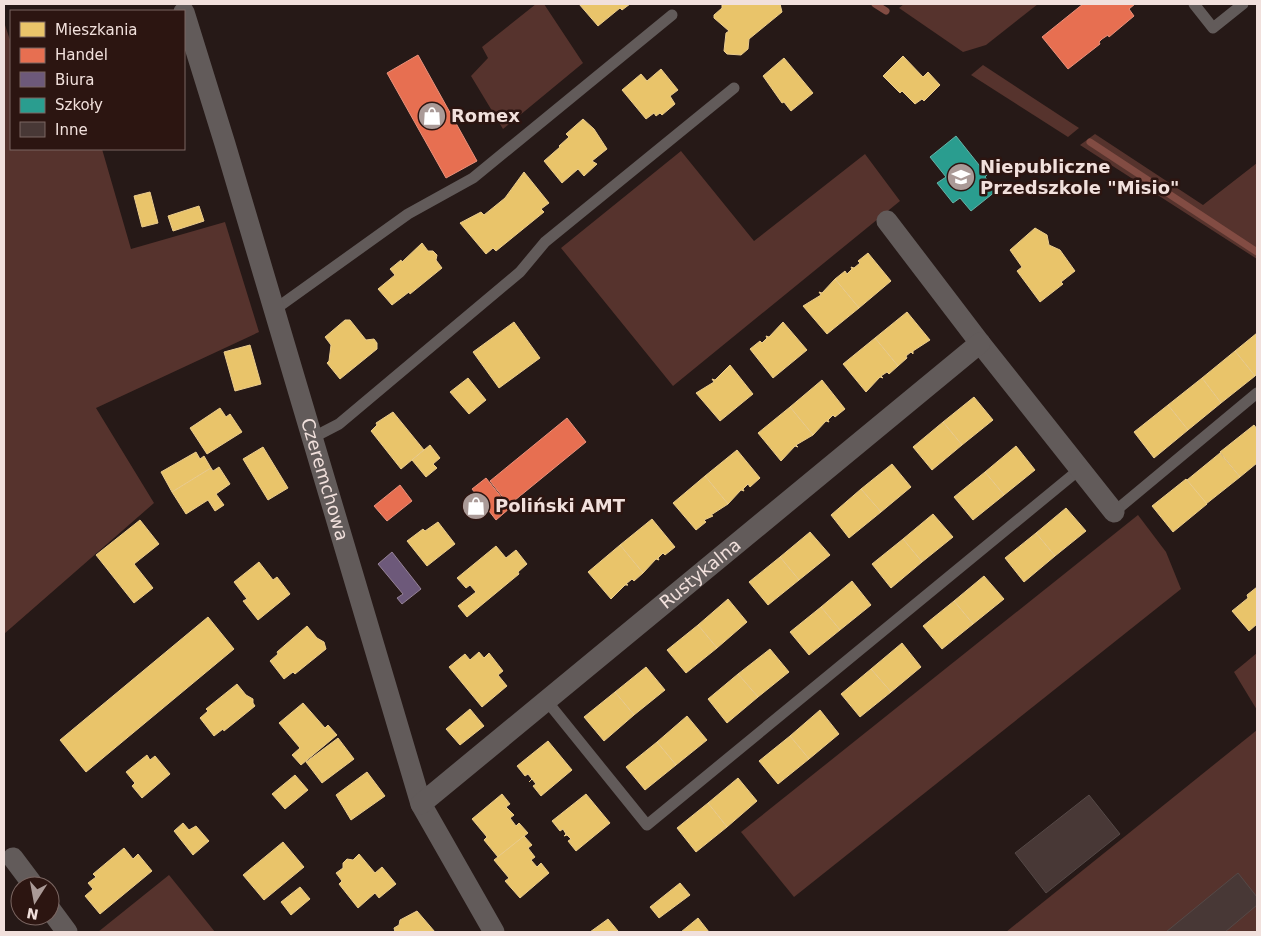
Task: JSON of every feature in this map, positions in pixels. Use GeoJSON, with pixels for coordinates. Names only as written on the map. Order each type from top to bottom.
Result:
{"type":"FeatureCollection","features":[{"type":"Feature","properties":{"kind":"street","name":"Czeremchowa"},"geometry":{"type":"LineString","coordinates":[[185,15],[421,804],[494,932]]}},
{"type":"Feature","properties":{"kind":"street"},"geometry":{"type":"LineString","coordinates":[[887,221],[980,343],[1114,512]]}},
{"type":"Feature","properties":{"kind":"street","name":"Rustykalna"},"geometry":{"type":"LineString","coordinates":[[421,804],[980,343]]}},
{"type":"Feature","properties":{"kind":"street"},"geometry":{"type":"LineString","coordinates":[[13,858],[26,876]]}},
{"type":"Feature","properties":{"kind":"lane"},"geometry":{"type":"LineString","coordinates":[[1194,4],[1213,28],[1243,4]]}},
{"type":"Feature","properties":{"kind":"lane"},"geometry":{"type":"LineString","coordinates":[[274,310],[408,214],[473,178],[672,15]]}},
{"type":"Feature","properties":{"kind":"lane"},"geometry":{"type":"LineString","coordinates":[[312,438],[339,424],[520,272],[545,242],[734,88]]}},
{"type":"Feature","properties":{"kind":"lane"},"geometry":{"type":"LineString","coordinates":[[1114,512],[1257,393]]}},
{"type":"Feature","properties":{"kind":"lane"},"geometry":{"type":"LineString","coordinates":[[546,700],[647,825],[1080,469]]}},
{"type":"Feature","properties":{"kind":"shaded area"},"geometry":{"type":"Polygon","coordinates":[[[536,4],[544,4],[583,63],[503,129],[471,76],[488,58],[482,47],[536,4]]]}},
{"type":"Feature","properties":{"kind":"shaded area"},"geometry":{"type":"Polygon","coordinates":[[[904,4],[1038,4],[986,45],[963,52],[899,8],[904,4]]]}},
{"type":"Feature","properties":{"kind":"shaded area"},"geometry":{"type":"Polygon","coordinates":[[[4,22],[10,40],[10,150],[102,150],[131,249],[225,222],[259,332],[96,408],[154,503],[4,634],[4,22]]]}},
{"type":"Feature","properties":{"kind":"shaded area"},"geometry":{"type":"Polygon","coordinates":[[[983,65],[1079,128],[1068,137],[971,75],[983,65]]]}},
{"type":"Feature","properties":{"kind":"shaded area"},"geometry":{"type":"Polygon","coordinates":[[[1095,134],[1203,205],[1257,163],[1257,259],[1080,145],[1095,134]]]}},
{"type":"Feature","properties":{"kind":"shaded area"},"geometry":{"type":"Polygon","coordinates":[[[681,151],[754,241],[865,154],[900,201],[673,386],[561,248],[681,151]]]}},
{"type":"Feature","properties":{"kind":"shaded area"},"geometry":{"type":"Polygon","coordinates":[[[1138,515],[1166,552],[1181,589],[794,897],[741,832],[1138,515]]]}},
{"type":"Feature","properties":{"kind":"shaded area"},"geometry":{"type":"Polygon","coordinates":[[[1257,653],[1257,710],[1234,672],[1257,653]]]}},
{"type":"Feature","properties":{"kind":"shaded area"},"geometry":{"type":"Polygon","coordinates":[[[1257,730],[1257,932],[1006,932],[1257,730]]]}},
{"type":"Feature","properties":{"kind":"shaded area"},"geometry":{"type":"Polygon","coordinates":[[[169,875],[215,932],[98,932],[169,875]]]}},
{"type":"Feature","properties":{"kind":"building: Mieszkania"},"geometry":{"type":"Polygon","coordinates":[[[579,4],[630,4],[622,10],[620,8],[598,26],[579,4]]]}},
{"type":"Feature","properties":{"kind":"building: Mieszkania"},"geometry":{"type":"Polygon","coordinates":[[[722,4],[780,4],[782,12],[749,39],[748,49],[741,55],[727,54],[724,51],[726,33],[729,31],[714,18],[714,15],[722,8],[722,4]]]}},
{"type":"Feature","properties":{"kind":"building: Mieszkania"},"geometry":{"type":"Polygon","coordinates":[[[903,56],[923,77],[928,72],[940,85],[924,101],[922,99],[915,104],[902,91],[900,93],[883,76],[903,56]]]}},
{"type":"Feature","properties":{"kind":"building: Mieszkania"},"geometry":{"type":"Polygon","coordinates":[[[784,58],[813,93],[791,111],[784,102],[782,103],[763,76],[784,58]]]}},
{"type":"Feature","properties":{"kind":"building: Mieszkania"},"geometry":{"type":"Polygon","coordinates":[[[661,69],[678,90],[670,96],[675,104],[662,115],[660,113],[656,116],[654,113],[646,119],[622,90],[641,74],[647,81],[661,69]]]}},
{"type":"Feature","properties":{"kind":"building: Mieszkania"},"geometry":{"type":"Polygon","coordinates":[[[583,119],[594,129],[607,149],[592,161],[597,164],[584,176],[578,169],[562,183],[544,161],[569,137],[566,134],[583,119]]]}},
{"type":"Feature","properties":{"kind":"building: Mieszkania"},"geometry":{"type":"Polygon","coordinates":[[[524,172],[549,203],[541,209],[544,212],[496,251],[493,248],[486,254],[460,223],[481,212],[484,215],[505,198],[524,172]]]}},
{"type":"Feature","properties":{"kind":"building: Mieszkania"},"geometry":{"type":"Polygon","coordinates":[[[150,192],[158,223],[142,227],[134,196],[150,192]]]}},
{"type":"Feature","properties":{"kind":"building: Mieszkania"},"geometry":{"type":"Polygon","coordinates":[[[199,206],[204,221],[173,231],[168,216],[199,206]]]}},
{"type":"Feature","properties":{"kind":"building: Mieszkania"},"geometry":{"type":"Polygon","coordinates":[[[1035,228],[1047,235],[1049,245],[1060,250],[1075,271],[1061,282],[1063,284],[1040,302],[1017,271],[1022,267],[1010,250],[1035,228]]]}},
{"type":"Feature","properties":{"kind":"building: Mieszkania"},"geometry":{"type":"Polygon","coordinates":[[[422,243],[428,251],[433,251],[437,255],[436,260],[442,268],[410,294],[409,292],[392,305],[378,289],[395,275],[390,269],[401,260],[402,262],[422,243]]]}},
{"type":"Feature","properties":{"kind":"building: Mieszkania"},"geometry":{"type":"Polygon","coordinates":[[[868,253],[891,281],[859,308],[835,279],[845,271],[847,274],[852,269],[851,267],[854,268],[860,263],[858,261],[868,253]]]}},
{"type":"Feature","properties":{"kind":"building: Mieszkania"},"geometry":{"type":"Polygon","coordinates":[[[835,279],[859,308],[827,334],[803,306],[821,295],[819,292],[822,293],[835,279]]]}},
{"type":"Feature","properties":{"kind":"building: Mieszkania"},"geometry":{"type":"Polygon","coordinates":[[[907,312],[930,340],[913,351],[913,354],[911,352],[906,356],[907,358],[898,366],[875,338],[907,312]]]}},
{"type":"Feature","properties":{"kind":"building: Mieszkania"},"geometry":{"type":"Polygon","coordinates":[[[345,320],[350,320],[366,340],[374,339],[377,343],[377,349],[340,379],[327,363],[329,361],[331,345],[325,337],[345,320]]]}},
{"type":"Feature","properties":{"kind":"building: Mieszkania"},"geometry":{"type":"Polygon","coordinates":[[[514,322],[540,358],[499,388],[473,352],[514,322]]]}},
{"type":"Feature","properties":{"kind":"building: Mieszkania"},"geometry":{"type":"Polygon","coordinates":[[[783,322],[807,350],[773,378],[750,349],[760,341],[762,343],[767,338],[766,336],[769,337],[783,322]]]}},
{"type":"Feature","properties":{"kind":"building: Mieszkania"},"geometry":{"type":"Polygon","coordinates":[[[1257,333],[1257,373],[1255,376],[1235,351],[1257,333]]]}},
{"type":"Feature","properties":{"kind":"building: Mieszkania"},"geometry":{"type":"Polygon","coordinates":[[[875,338],[898,366],[889,374],[887,372],[881,376],[883,378],[880,377],[866,392],[843,364],[875,338]]]}},
{"type":"Feature","properties":{"kind":"building: Mieszkania"},"geometry":{"type":"Polygon","coordinates":[[[250,345],[261,384],[235,391],[224,352],[250,345]]]}},
{"type":"Feature","properties":{"kind":"building: Mieszkania"},"geometry":{"type":"Polygon","coordinates":[[[1235,351],[1255,376],[1221,403],[1202,378],[1235,351]]]}},
{"type":"Feature","properties":{"kind":"building: Mieszkania"},"geometry":{"type":"Polygon","coordinates":[[[730,365],[753,394],[720,421],[696,393],[714,382],[712,379],[715,380],[730,365]]]}},
{"type":"Feature","properties":{"kind":"building: Mieszkania"},"geometry":{"type":"Polygon","coordinates":[[[468,378],[486,400],[469,414],[450,392],[468,378]]]}},
{"type":"Feature","properties":{"kind":"building: Mieszkania"},"geometry":{"type":"Polygon","coordinates":[[[1202,378],[1221,403],[1188,430],[1168,405],[1202,378]]]}},
{"type":"Feature","properties":{"kind":"building: Mieszkania"},"geometry":{"type":"Polygon","coordinates":[[[822,380],[845,409],[835,417],[833,415],[828,420],[829,422],[826,421],[813,435],[790,407],[822,380]]]}},
{"type":"Feature","properties":{"kind":"building: Mieszkania"},"geometry":{"type":"Polygon","coordinates":[[[974,397],[993,420],[962,445],[943,422],[974,397]]]}},
{"type":"Feature","properties":{"kind":"building: Mieszkania"},"geometry":{"type":"Polygon","coordinates":[[[1168,405],[1188,430],[1154,458],[1134,432],[1168,405]]]}},
{"type":"Feature","properties":{"kind":"building: Mieszkania"},"geometry":{"type":"Polygon","coordinates":[[[790,407],[813,435],[796,445],[798,447],[795,446],[781,461],[758,433],[790,407]]]}},
{"type":"Feature","properties":{"kind":"building: Mieszkania"},"geometry":{"type":"Polygon","coordinates":[[[220,408],[226,417],[230,414],[242,432],[207,454],[190,428],[220,408]]]}},
{"type":"Feature","properties":{"kind":"building: Mieszkania"},"geometry":{"type":"Polygon","coordinates":[[[393,412],[424,450],[401,469],[371,431],[377,425],[376,423],[393,412]]]}},
{"type":"Feature","properties":{"kind":"building: Mieszkania"},"geometry":{"type":"Polygon","coordinates":[[[943,422],[962,445],[932,470],[913,447],[943,422]]]}},
{"type":"Feature","properties":{"kind":"building: Mieszkania"},"geometry":{"type":"Polygon","coordinates":[[[1254,425],[1257,429],[1257,463],[1240,477],[1220,452],[1254,425]]]}},
{"type":"Feature","properties":{"kind":"building: Mieszkania"},"geometry":{"type":"Polygon","coordinates":[[[430,445],[440,458],[433,464],[437,468],[426,477],[412,460],[430,445]]]}},
{"type":"Feature","properties":{"kind":"building: Mieszkania"},"geometry":{"type":"Polygon","coordinates":[[[1016,446],[1035,470],[1004,495],[985,472],[1016,446]]]}},
{"type":"Feature","properties":{"kind":"building: Mieszkania"},"geometry":{"type":"Polygon","coordinates":[[[263,447],[288,488],[268,500],[243,459],[263,447]]]}},
{"type":"Feature","properties":{"kind":"building: Mieszkania"},"geometry":{"type":"Polygon","coordinates":[[[737,450],[760,478],[750,487],[748,484],[743,489],[744,491],[741,490],[728,504],[705,476],[737,450]]]}},
{"type":"Feature","properties":{"kind":"building: Mieszkania"},"geometry":{"type":"Polygon","coordinates":[[[196,452],[200,459],[204,456],[211,468],[172,492],[161,472],[196,452]]]}},
{"type":"Feature","properties":{"kind":"building: Mieszkania"},"geometry":{"type":"Polygon","coordinates":[[[1220,453],[1240,477],[1206,504],[1187,480],[1220,453]]]}},
{"type":"Feature","properties":{"kind":"building: Mieszkania"},"geometry":{"type":"Polygon","coordinates":[[[892,464],[911,487],[881,512],[861,489],[892,464]]]}},
{"type":"Feature","properties":{"kind":"building: Mieszkania"},"geometry":{"type":"Polygon","coordinates":[[[219,467],[230,484],[216,494],[224,505],[215,511],[208,500],[186,514],[172,492],[211,468],[213,471],[219,467]]]}},
{"type":"Feature","properties":{"kind":"building: Mieszkania"},"geometry":{"type":"Polygon","coordinates":[[[985,472],[1004,495],[973,520],[954,497],[985,472]]]}},
{"type":"Feature","properties":{"kind":"building: Mieszkania"},"geometry":{"type":"Polygon","coordinates":[[[705,476],[728,504],[711,515],[713,516],[704,520],[706,522],[696,530],[673,503],[705,476]]]}},
{"type":"Feature","properties":{"kind":"building: Mieszkania"},"geometry":{"type":"Polygon","coordinates":[[[1186,479],[1207,504],[1173,532],[1152,506],[1186,479]]]}},
{"type":"Feature","properties":{"kind":"building: Mieszkania"},"geometry":{"type":"Polygon","coordinates":[[[861,489],[881,512],[849,538],[831,515],[861,489]]]}},
{"type":"Feature","properties":{"kind":"building: Mieszkania"},"geometry":{"type":"Polygon","coordinates":[[[1066,508],[1086,531],[1055,556],[1036,533],[1066,508]]]}},
{"type":"Feature","properties":{"kind":"building: Mieszkania"},"geometry":{"type":"Polygon","coordinates":[[[933,514],[953,537],[922,562],[903,539],[933,514]]]}},
{"type":"Feature","properties":{"kind":"building: Mieszkania"},"geometry":{"type":"Polygon","coordinates":[[[652,519],[675,547],[665,555],[663,553],[658,558],[659,560],[656,559],[643,573],[620,545],[652,519]]]}},
{"type":"Feature","properties":{"kind":"building: Mieszkania"},"geometry":{"type":"Polygon","coordinates":[[[140,520],[159,544],[134,564],[153,588],[134,603],[96,555],[140,520]]]}},
{"type":"Feature","properties":{"kind":"building: Mieszkania"},"geometry":{"type":"Polygon","coordinates":[[[438,522],[455,544],[427,566],[407,541],[423,529],[425,531],[438,522]]]}},
{"type":"Feature","properties":{"kind":"building: Mieszkania"},"geometry":{"type":"Polygon","coordinates":[[[810,532],[830,555],[799,580],[780,557],[810,532]]]}},
{"type":"Feature","properties":{"kind":"building: Mieszkania"},"geometry":{"type":"Polygon","coordinates":[[[1036,533],[1055,556],[1024,582],[1005,558],[1036,533]]]}},
{"type":"Feature","properties":{"kind":"building: Mieszkania"},"geometry":{"type":"Polygon","coordinates":[[[903,539],[922,562],[891,588],[872,564],[903,539]]]}},
{"type":"Feature","properties":{"kind":"building: Mieszkania"},"geometry":{"type":"Polygon","coordinates":[[[620,545],[643,573],[634,581],[632,579],[626,584],[628,585],[625,585],[611,599],[588,572],[620,545]]]}},
{"type":"Feature","properties":{"kind":"building: Mieszkania"},"geometry":{"type":"Polygon","coordinates":[[[496,546],[506,558],[516,550],[527,564],[518,572],[519,574],[467,617],[458,606],[476,592],[470,585],[466,588],[457,578],[496,546]]]}},
{"type":"Feature","properties":{"kind":"building: Mieszkania"},"geometry":{"type":"Polygon","coordinates":[[[780,557],[799,580],[768,605],[749,582],[780,557]]]}},
{"type":"Feature","properties":{"kind":"building: Mieszkania"},"geometry":{"type":"Polygon","coordinates":[[[259,562],[273,580],[277,577],[290,594],[258,620],[243,601],[247,599],[234,582],[259,562]]]}},
{"type":"Feature","properties":{"kind":"building: Mieszkania"},"geometry":{"type":"Polygon","coordinates":[[[984,576],[1004,599],[973,624],[954,601],[984,576]]]}},
{"type":"Feature","properties":{"kind":"building: Mieszkania"},"geometry":{"type":"Polygon","coordinates":[[[852,581],[871,605],[840,630],[821,607],[852,581]]]}},
{"type":"Feature","properties":{"kind":"building: Mieszkania"},"geometry":{"type":"Polygon","coordinates":[[[1257,587],[1257,624],[1249,631],[1232,611],[1248,598],[1247,595],[1257,587]]]}},
{"type":"Feature","properties":{"kind":"building: Mieszkania"},"geometry":{"type":"Polygon","coordinates":[[[728,599],[747,622],[717,648],[698,625],[728,599]]]}},
{"type":"Feature","properties":{"kind":"building: Mieszkania"},"geometry":{"type":"Polygon","coordinates":[[[954,601],[973,624],[942,649],[923,626],[954,601]]]}},
{"type":"Feature","properties":{"kind":"building: Mieszkania"},"geometry":{"type":"Polygon","coordinates":[[[821,607],[840,630],[809,655],[790,632],[821,607]]]}},
{"type":"Feature","properties":{"kind":"building: Mieszkania"},"geometry":{"type":"Polygon","coordinates":[[[208,617],[234,649],[86,772],[60,740],[208,617]]]}},
{"type":"Feature","properties":{"kind":"building: Mieszkania"},"geometry":{"type":"Polygon","coordinates":[[[698,625],[717,648],[686,673],[667,650],[698,625]]]}},
{"type":"Feature","properties":{"kind":"building: Mieszkania"},"geometry":{"type":"Polygon","coordinates":[[[307,626],[317,638],[324,642],[326,649],[295,674],[293,672],[284,679],[270,661],[278,654],[277,652],[307,626]]]}},
{"type":"Feature","properties":{"kind":"building: Mieszkania"},"geometry":{"type":"Polygon","coordinates":[[[902,643],[921,667],[891,692],[871,669],[902,643]]]}},
{"type":"Feature","properties":{"kind":"building: Mieszkania"},"geometry":{"type":"Polygon","coordinates":[[[770,649],[789,672],[758,697],[738,674],[770,649]]]}},
{"type":"Feature","properties":{"kind":"building: Mieszkania"},"geometry":{"type":"Polygon","coordinates":[[[479,652],[484,658],[489,653],[503,671],[498,675],[507,686],[482,707],[449,667],[465,654],[470,660],[479,652]]]}},
{"type":"Feature","properties":{"kind":"building: Mieszkania"},"geometry":{"type":"Polygon","coordinates":[[[646,667],[665,690],[634,715],[615,692],[646,667]]]}},
{"type":"Feature","properties":{"kind":"building: Mieszkania"},"geometry":{"type":"Polygon","coordinates":[[[871,669],[891,692],[860,717],[841,694],[871,669]]]}},
{"type":"Feature","properties":{"kind":"building: Mieszkania"},"geometry":{"type":"Polygon","coordinates":[[[738,674],[758,697],[727,723],[708,699],[738,674]]]}},
{"type":"Feature","properties":{"kind":"building: Mieszkania"},"geometry":{"type":"Polygon","coordinates":[[[237,684],[246,695],[253,699],[255,706],[224,731],[223,729],[214,736],[200,718],[208,711],[206,709],[237,684]]]}},
{"type":"Feature","properties":{"kind":"building: Mieszkania"},"geometry":{"type":"Polygon","coordinates":[[[615,692],[634,715],[604,741],[584,717],[615,692]]]}},
{"type":"Feature","properties":{"kind":"building: Mieszkania"},"geometry":{"type":"Polygon","coordinates":[[[303,703],[325,728],[328,725],[337,735],[301,765],[292,755],[300,748],[279,723],[303,703]]]}},
{"type":"Feature","properties":{"kind":"building: Mieszkania"},"geometry":{"type":"Polygon","coordinates":[[[470,709],[484,726],[460,745],[446,729],[470,709]]]}},
{"type":"Feature","properties":{"kind":"building: Mieszkania"},"geometry":{"type":"Polygon","coordinates":[[[820,710],[839,734],[809,759],[790,736],[820,710]]]}},
{"type":"Feature","properties":{"kind":"building: Mieszkania"},"geometry":{"type":"Polygon","coordinates":[[[687,716],[707,740],[676,765],[657,742],[687,716]]]}},
{"type":"Feature","properties":{"kind":"building: Mieszkania"},"geometry":{"type":"Polygon","coordinates":[[[790,736],[809,759],[778,784],[759,761],[790,736]]]}},
{"type":"Feature","properties":{"kind":"building: Mieszkania"},"geometry":{"type":"Polygon","coordinates":[[[338,738],[354,759],[322,783],[306,762],[338,738]]]}},
{"type":"Feature","properties":{"kind":"building: Mieszkania"},"geometry":{"type":"Polygon","coordinates":[[[548,741],[572,770],[541,796],[533,786],[536,784],[528,774],[525,776],[517,766],[548,741]]]}},
{"type":"Feature","properties":{"kind":"building: Mieszkania"},"geometry":{"type":"Polygon","coordinates":[[[657,742],[676,765],[645,790],[626,767],[657,742]]]}},
{"type":"Feature","properties":{"kind":"building: Mieszkania"},"geometry":{"type":"Polygon","coordinates":[[[147,755],[150,760],[155,756],[170,774],[142,798],[132,786],[135,783],[126,772],[147,755]]]}},
{"type":"Feature","properties":{"kind":"building: Mieszkania"},"geometry":{"type":"Polygon","coordinates":[[[367,772],[385,796],[351,820],[336,795],[367,772]]]}},
{"type":"Feature","properties":{"kind":"building: Mieszkania"},"geometry":{"type":"Polygon","coordinates":[[[295,775],[308,790],[285,809],[272,794],[295,775]]]}},
{"type":"Feature","properties":{"kind":"building: Mieszkania"},"geometry":{"type":"Polygon","coordinates":[[[738,778],[757,801],[727,827],[708,803],[738,778]]]}},
{"type":"Feature","properties":{"kind":"building: Mieszkania"},"geometry":{"type":"Polygon","coordinates":[[[502,794],[510,804],[506,807],[514,815],[510,818],[516,826],[519,823],[528,833],[498,857],[484,840],[487,837],[472,819],[502,794]]]}},
{"type":"Feature","properties":{"kind":"building: Mieszkania"},"geometry":{"type":"Polygon","coordinates":[[[586,794],[610,823],[576,851],[568,841],[571,839],[567,835],[564,836],[566,834],[563,829],[560,831],[552,821],[586,794]]]}},
{"type":"Feature","properties":{"kind":"building: Mieszkania"},"geometry":{"type":"Polygon","coordinates":[[[708,803],[727,827],[696,852],[677,828],[708,803]]]}},
{"type":"Feature","properties":{"kind":"building: Mieszkania"},"geometry":{"type":"Polygon","coordinates":[[[183,823],[189,830],[196,826],[209,841],[193,855],[174,831],[183,823]]]}},
{"type":"Feature","properties":{"kind":"building: Mieszkania"},"geometry":{"type":"Polygon","coordinates":[[[524,836],[532,845],[528,848],[535,857],[531,860],[537,867],[541,863],[549,873],[520,898],[505,881],[509,878],[494,860],[524,836]]]}},
{"type":"Feature","properties":{"kind":"building: Mieszkania"},"geometry":{"type":"Polygon","coordinates":[[[283,842],[304,867],[264,900],[243,875],[283,842]]]}},
{"type":"Feature","properties":{"kind":"building: Mieszkania"},"geometry":{"type":"Polygon","coordinates":[[[124,848],[133,859],[138,854],[152,871],[100,914],[85,896],[93,889],[88,883],[96,877],[93,874],[124,848]]]}},
{"type":"Feature","properties":{"kind":"building: Mieszkania"},"geometry":{"type":"Polygon","coordinates":[[[359,854],[375,873],[382,867],[396,884],[379,898],[375,893],[358,908],[339,884],[342,881],[336,873],[343,868],[343,863],[347,859],[353,860],[359,854]]]}},
{"type":"Feature","properties":{"kind":"building: Mieszkania"},"geometry":{"type":"Polygon","coordinates":[[[680,883],[690,895],[659,918],[650,907],[680,883]]]}},
{"type":"Feature","properties":{"kind":"building: Mieszkania"},"geometry":{"type":"Polygon","coordinates":[[[300,887],[310,899],[291,915],[281,902],[300,887]]]}},
{"type":"Feature","properties":{"kind":"building: Mieszkania"},"geometry":{"type":"Polygon","coordinates":[[[417,911],[435,932],[395,932],[394,928],[399,925],[400,920],[417,911]]]}},
{"type":"Feature","properties":{"kind":"building: Mieszkania"},"geometry":{"type":"Polygon","coordinates":[[[698,918],[709,932],[681,932],[698,918]]]}},
{"type":"Feature","properties":{"kind":"building: Mieszkania"},"geometry":{"type":"Polygon","coordinates":[[[608,919],[618,931],[590,932],[608,919]]]}},
{"type":"Feature","properties":{"kind":"building: Handel"},"geometry":{"type":"Polygon","coordinates":[[[1083,4],[1135,4],[1129,9],[1134,16],[1109,37],[1108,35],[1102,39],[1099,42],[1100,44],[1068,69],[1042,37],[1083,4]]]}},
{"type":"Feature","properties":{"kind":"building: Handel"},"geometry":{"type":"Polygon","coordinates":[[[418,55],[477,161],[446,178],[387,73],[418,55]]]}},
{"type":"Feature","properties":{"kind":"building: Handel"},"geometry":{"type":"Polygon","coordinates":[[[567,418],[586,442],[509,505],[490,481],[567,418]]]}},
{"type":"Feature","properties":{"kind":"building: Handel"},"geometry":{"type":"Polygon","coordinates":[[[486,478],[510,508],[496,520],[472,489],[486,478]]]}},
{"type":"Feature","properties":{"kind":"building: Handel"},"geometry":{"type":"Polygon","coordinates":[[[400,485],[412,501],[387,521],[374,506],[400,485]]]}},
{"type":"Feature","properties":{"kind":"building: Biura"},"geometry":{"type":"Polygon","coordinates":[[[392,552],[421,589],[402,604],[397,598],[403,594],[378,564],[392,552]]]}},
{"type":"Feature","properties":{"kind":"building: Szkoły"},"geometry":{"type":"Polygon","coordinates":[[[956,136],[987,175],[985,177],[996,191],[971,211],[960,198],[953,203],[937,183],[946,177],[930,157],[956,136]]]}},
{"type":"Feature","properties":{"kind":"building: Inne"},"geometry":{"type":"Polygon","coordinates":[[[1089,795],[1120,834],[1046,893],[1015,853],[1089,795]]]}},
{"type":"Feature","properties":{"kind":"building: Inne"},"geometry":{"type":"Polygon","coordinates":[[[1238,873],[1257,897],[1257,905],[1225,932],[1166,932],[1238,873]]]}},
{"type":"Feature","properties":{"kind":"waterway"},"geometry":{"type":"LineString","coordinates":[[875,4],[886,11]]}},
{"type":"Feature","properties":{"kind":"waterway"},"geometry":{"type":"LineString","coordinates":[[1090,142],[1257,252]]}},
{"type":"Feature","properties":{"kind":"place","name":"Romex"},"geometry":{"type":"Point","coordinates":[432,116]}},
{"type":"Feature","properties":{"kind":"place","name":"Niepubliczne Przedszkole \"Misio\""},"geometry":{"type":"Point","coordinates":[961,177]}},
{"type":"Feature","properties":{"kind":"place","name":"Poliński AMT"},"geometry":{"type":"Point","coordinates":[476,506]}}]}
